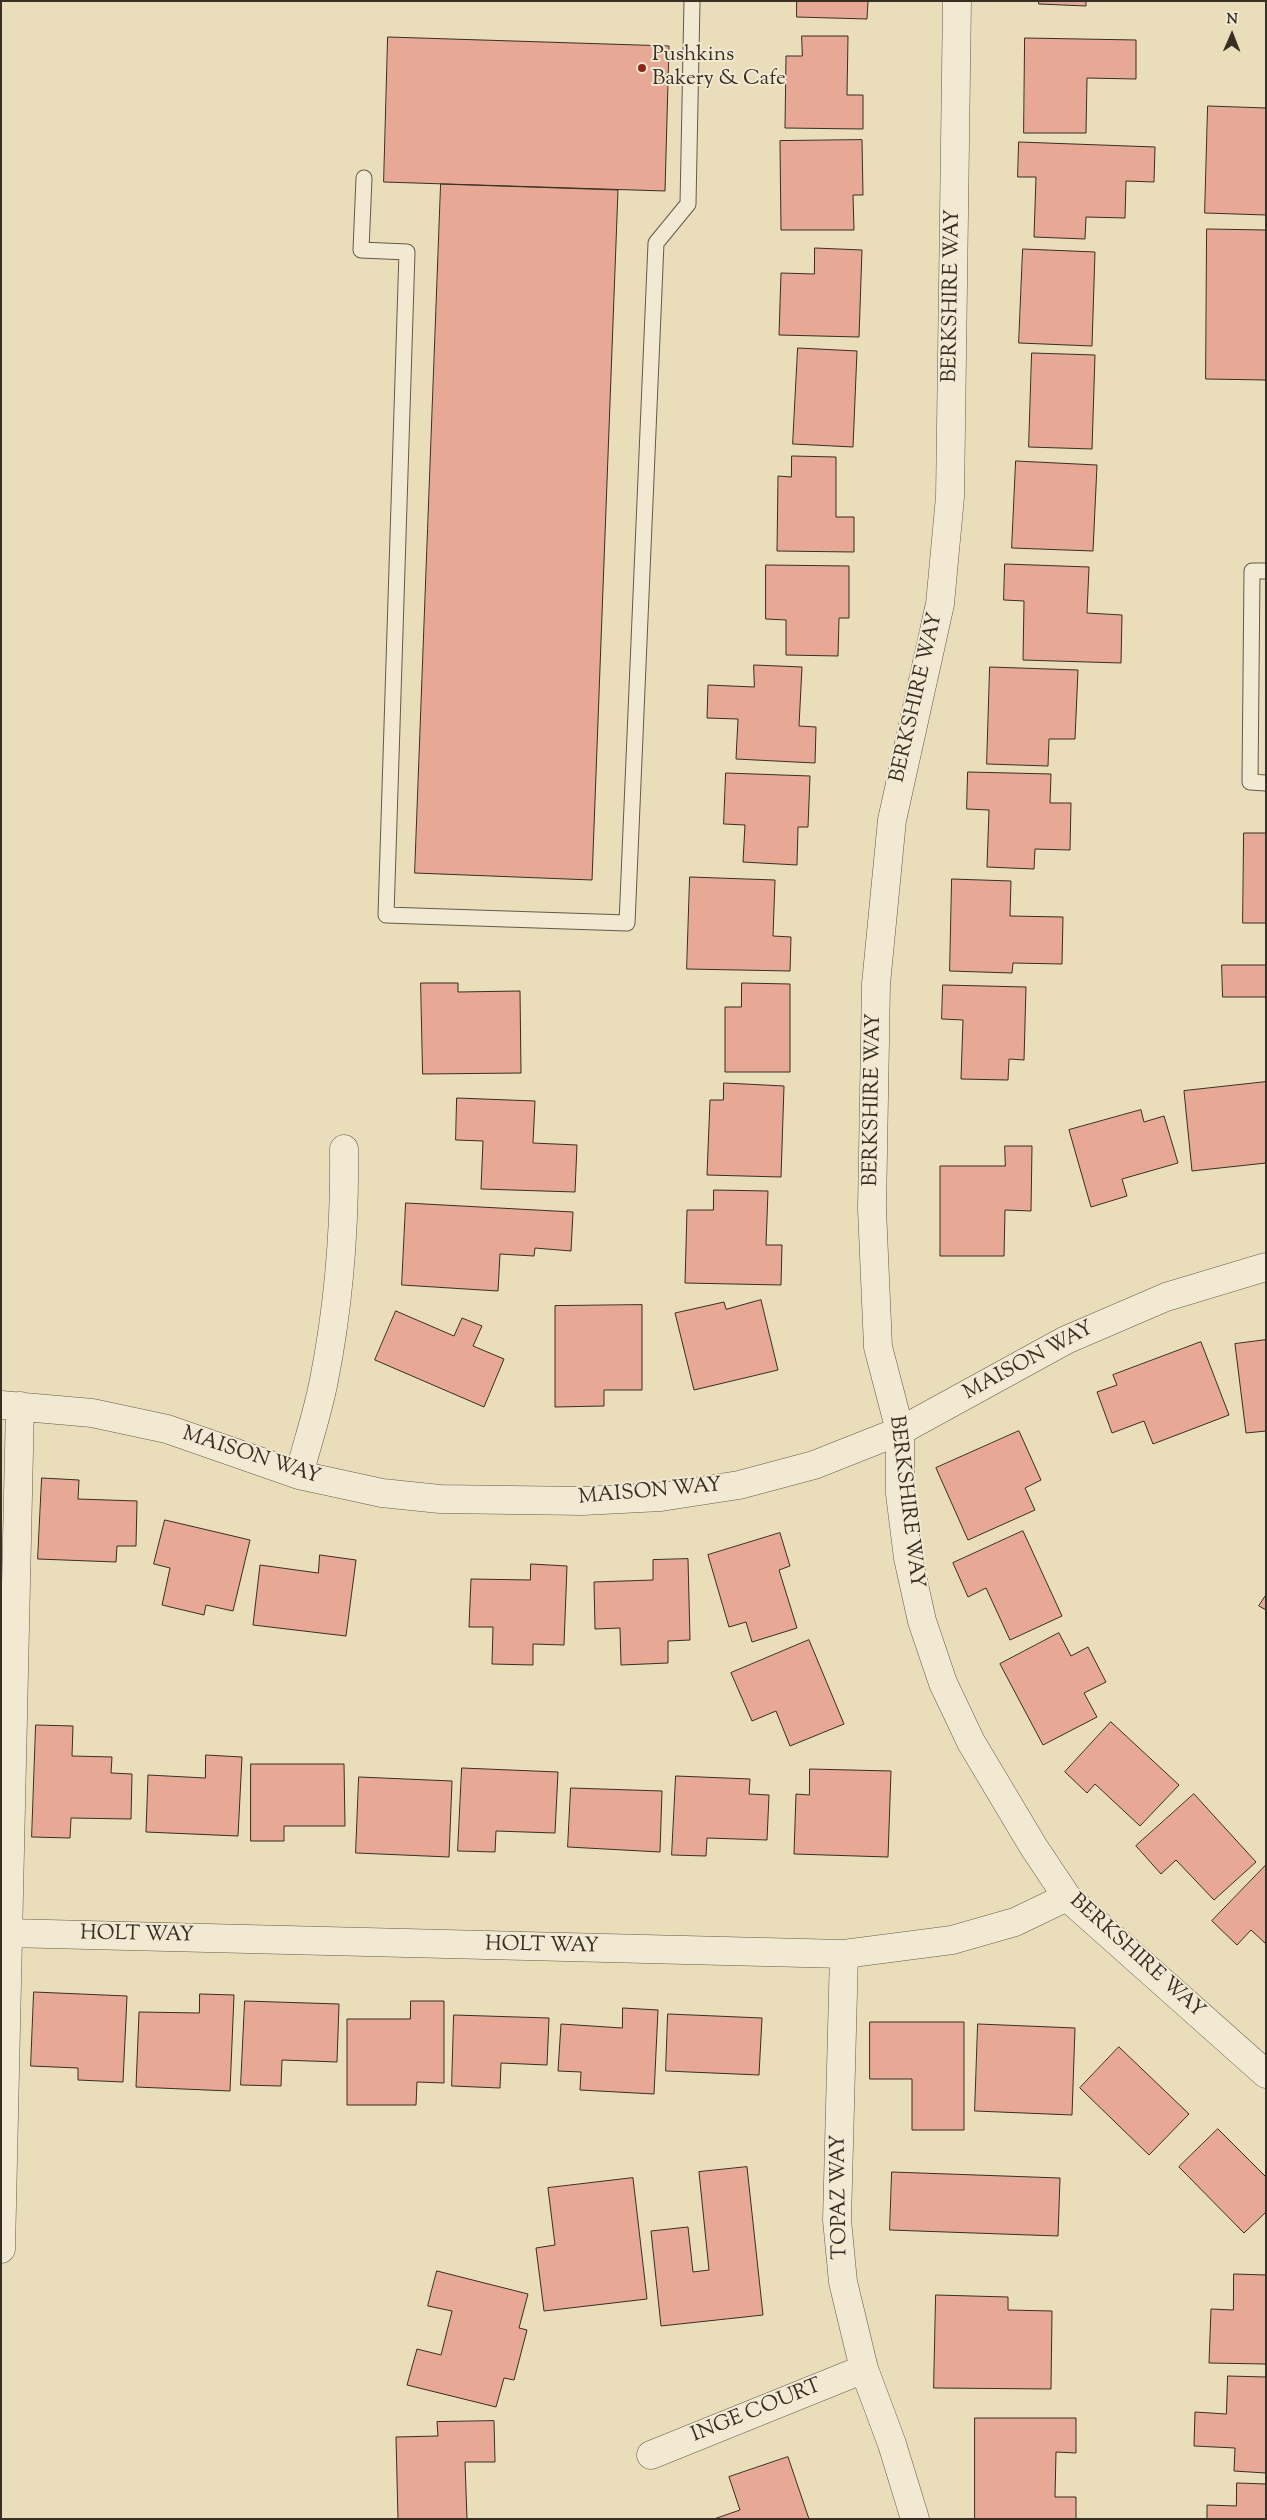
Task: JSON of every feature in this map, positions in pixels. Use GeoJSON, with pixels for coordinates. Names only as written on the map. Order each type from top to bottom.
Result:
{"type":"FeatureCollection","features":[{"type":"Feature","properties":{"kind":"street","name":"BERKSHIRE WAY"},"geometry":{"type":"LineString","coordinates":[[956,1],[950,497],[940,604],[892,820],[876,984],[872,1209],[878,1347],[900,1431],[900,1494],[908,1558],[922,1621],[943,1683],[971,1742],[1033,1846],[1068,1897],[1266,2074]]}},
{"type":"Feature","properties":{"kind":"street"},"geometry":{"type":"LineString","coordinates":[[299,1475],[324,1381],[339,1284],[344,1149]]}},
{"type":"Feature","properties":{"kind":"street","name":"MAISON WAY"},"geometry":{"type":"LineString","coordinates":[[10,1405],[92,1413],[167,1429],[299,1475],[382,1493],[440,1499],[583,1501],[661,1497],[739,1485],[814,1465],[900,1431],[1066,1340],[1166,1297],[1266,1267]]}},
{"type":"Feature","properties":{"kind":"street"},"geometry":{"type":"LineString","coordinates":[[1,2249],[8,1933],[10,1405]]}},
{"type":"Feature","properties":{"kind":"street","name":"HOLT WAY"},"geometry":{"type":"LineString","coordinates":[[8,1933],[844,1954],[952,1940],[1015,1922],[1068,1897]]}},
{"type":"Feature","properties":{"kind":"street","name":"TOPAZ WAY"},"geometry":{"type":"LineString","coordinates":[[844,1954],[837,2220],[843,2282],[864,2369],[892,2444],[915,2519]]}},
{"type":"Feature","properties":{"kind":"street","name":"INGE COURT"},"geometry":{"type":"LineString","coordinates":[[651,2455],[864,2369]]}},
{"type":"Feature","properties":{"kind":"lane"},"geometry":{"type":"LineString","coordinates":[[364,178],[361,250],[407,252],[386,915],[626,923],[656,243],[688,204],[692,1]]}},
{"type":"Feature","properties":{"kind":"lane"},"geometry":{"type":"LineString","coordinates":[[1259,571],[1250,782],[1266,783]]}},
{"type":"Feature","properties":{"kind":"building"},"geometry":{"type":"Polygon","coordinates":[[[797,1],[868,1],[867,19],[797,17],[797,1]]]}},
{"type":"Feature","properties":{"kind":"building"},"geometry":{"type":"Polygon","coordinates":[[[1039,1],[1086,1],[1086,6],[1039,4],[1039,1]]]}},
{"type":"Feature","properties":{"kind":"building"},"geometry":{"type":"Polygon","coordinates":[[[802,36],[848,36],[847,95],[863,95],[863,129],[785,128],[786,56],[802,56],[802,36]]]}},
{"type":"Feature","properties":{"kind":"building"},"geometry":{"type":"Polygon","coordinates":[[[388,37],[669,46],[665,191],[384,182],[388,37]]]}},
{"type":"Feature","properties":{"kind":"building"},"geometry":{"type":"Polygon","coordinates":[[[1025,38],[1136,40],[1136,79],[1087,78],[1086,133],[1024,133],[1025,38]]]}},
{"type":"Feature","properties":{"kind":"building"},"geometry":{"type":"Polygon","coordinates":[[[1208,106],[1266,108],[1266,215],[1205,213],[1208,106]]]}},
{"type":"Feature","properties":{"kind":"building"},"geometry":{"type":"Polygon","coordinates":[[[862,140],[863,195],[853,195],[854,230],[781,230],[780,141],[862,140]]]}},
{"type":"Feature","properties":{"kind":"building"},"geometry":{"type":"Polygon","coordinates":[[[1019,142],[1155,147],[1154,182],[1126,181],[1125,218],[1086,217],[1085,239],[1034,237],[1036,177],[1018,177],[1019,142]]]}},
{"type":"Feature","properties":{"kind":"building"},"geometry":{"type":"Polygon","coordinates":[[[441,184],[618,190],[592,880],[415,873],[441,184]]]}},
{"type":"Feature","properties":{"kind":"building"},"geometry":{"type":"Polygon","coordinates":[[[1207,229],[1266,230],[1266,380],[1206,379],[1207,229]]]}},
{"type":"Feature","properties":{"kind":"building"},"geometry":{"type":"Polygon","coordinates":[[[815,248],[862,250],[859,337],[779,335],[781,273],[814,274],[815,248]]]}},
{"type":"Feature","properties":{"kind":"building"},"geometry":{"type":"Polygon","coordinates":[[[1023,249],[1095,252],[1092,346],[1019,343],[1023,249]]]}},
{"type":"Feature","properties":{"kind":"building"},"geometry":{"type":"Polygon","coordinates":[[[798,348],[857,351],[853,447],[793,444],[798,348]]]}},
{"type":"Feature","properties":{"kind":"building"},"geometry":{"type":"Polygon","coordinates":[[[1032,353],[1095,355],[1092,449],[1029,447],[1032,353]]]}},
{"type":"Feature","properties":{"kind":"building"},"geometry":{"type":"Polygon","coordinates":[[[792,456],[836,457],[836,517],[854,517],[854,552],[777,551],[778,476],[791,477],[792,456]]]}},
{"type":"Feature","properties":{"kind":"building"},"geometry":{"type":"Polygon","coordinates":[[[1016,461],[1097,465],[1093,551],[1012,548],[1016,461]]]}},
{"type":"Feature","properties":{"kind":"building"},"geometry":{"type":"Polygon","coordinates":[[[1005,564],[1089,567],[1087,613],[1122,615],[1121,663],[1023,660],[1024,601],[1004,600],[1005,564]]]}},
{"type":"Feature","properties":{"kind":"building"},"geometry":{"type":"Polygon","coordinates":[[[766,565],[849,566],[849,618],[839,618],[838,656],[786,655],[786,620],[766,619],[766,565]]]}},
{"type":"Feature","properties":{"kind":"building"},"geometry":{"type":"Polygon","coordinates":[[[754,665],[802,667],[799,726],[816,727],[815,763],[736,759],[738,719],[707,718],[708,685],[754,687],[754,665]]]}},
{"type":"Feature","properties":{"kind":"building"},"geometry":{"type":"Polygon","coordinates":[[[990,667],[1078,670],[1075,739],[1049,739],[1048,766],[987,764],[990,667]]]}},
{"type":"Feature","properties":{"kind":"building"},"geometry":{"type":"Polygon","coordinates":[[[968,772],[1051,774],[1050,803],[1071,803],[1070,850],[1035,849],[1034,869],[987,867],[989,810],[967,809],[968,772]]]}},
{"type":"Feature","properties":{"kind":"building"},"geometry":{"type":"Polygon","coordinates":[[[726,773],[810,776],[808,827],[798,827],[797,865],[743,862],[745,825],[724,824],[726,773]]]}},
{"type":"Feature","properties":{"kind":"building"},"geometry":{"type":"Polygon","coordinates":[[[1244,833],[1266,833],[1266,923],[1243,923],[1244,833]]]}},
{"type":"Feature","properties":{"kind":"building"},"geometry":{"type":"Polygon","coordinates":[[[690,877],[775,880],[773,936],[791,937],[790,971],[687,969],[690,877]]]}},
{"type":"Feature","properties":{"kind":"building"},"geometry":{"type":"Polygon","coordinates":[[[952,879],[1011,881],[1010,916],[1063,917],[1062,964],[1013,963],[1012,973],[950,971],[952,879]]]}},
{"type":"Feature","properties":{"kind":"building"},"geometry":{"type":"Polygon","coordinates":[[[1222,965],[1266,965],[1266,997],[1223,997],[1222,965]]]}},
{"type":"Feature","properties":{"kind":"building"},"geometry":{"type":"Polygon","coordinates":[[[421,983],[458,983],[458,992],[520,991],[521,1073],[423,1074],[421,983]]]}},
{"type":"Feature","properties":{"kind":"building"},"geometry":{"type":"Polygon","coordinates":[[[742,983],[790,984],[790,1072],[725,1072],[725,1007],[741,1007],[742,983]]]}},
{"type":"Feature","properties":{"kind":"building"},"geometry":{"type":"Polygon","coordinates":[[[943,985],[1026,987],[1024,1060],[1009,1059],[1008,1080],[961,1079],[963,1020],[942,1019],[943,985]]]}},
{"type":"Feature","properties":{"kind":"building"},"geometry":{"type":"Polygon","coordinates":[[[1266,1082],[1266,1163],[1192,1171],[1184,1091],[1266,1082]]]}},
{"type":"Feature","properties":{"kind":"building"},"geometry":{"type":"Polygon","coordinates":[[[724,1083],[784,1086],[781,1177],[707,1175],[710,1100],[723,1100],[724,1083]]]}},
{"type":"Feature","properties":{"kind":"building"},"geometry":{"type":"Polygon","coordinates":[[[457,1098],[535,1101],[533,1143],[577,1145],[575,1192],[481,1189],[483,1141],[456,1140],[457,1098]]]}},
{"type":"Feature","properties":{"kind":"building"},"geometry":{"type":"Polygon","coordinates":[[[1141,1110],[1144,1122],[1164,1116],[1178,1163],[1122,1179],[1127,1196],[1091,1207],[1069,1130],[1141,1110]]]}},
{"type":"Feature","properties":{"kind":"building"},"geometry":{"type":"Polygon","coordinates":[[[1005,1146],[1032,1146],[1031,1211],[1005,1210],[1004,1256],[940,1256],[940,1166],[1005,1166],[1005,1146]]]}},
{"type":"Feature","properties":{"kind":"building"},"geometry":{"type":"Polygon","coordinates":[[[714,1190],[768,1191],[766,1245],[782,1245],[781,1285],[685,1283],[687,1210],[713,1210],[714,1190]]]}},
{"type":"Feature","properties":{"kind":"building"},"geometry":{"type":"Polygon","coordinates":[[[406,1203],[573,1212],[571,1251],[535,1248],[534,1256],[500,1254],[498,1291],[402,1285],[406,1203]]]}},
{"type":"Feature","properties":{"kind":"building"},"geometry":{"type":"Polygon","coordinates":[[[761,1300],[778,1370],[694,1390],[675,1313],[724,1302],[726,1309],[761,1300]]]}},
{"type":"Feature","properties":{"kind":"building"},"geometry":{"type":"Polygon","coordinates":[[[642,1305],[642,1390],[604,1390],[604,1406],[555,1407],[555,1306],[642,1305]]]}},
{"type":"Feature","properties":{"kind":"building"},"geometry":{"type":"Polygon","coordinates":[[[396,1311],[454,1336],[462,1318],[482,1326],[473,1346],[504,1359],[484,1407],[375,1360],[396,1311]]]}},
{"type":"Feature","properties":{"kind":"building"},"geometry":{"type":"Polygon","coordinates":[[[1266,1340],[1266,1431],[1246,1433],[1235,1344],[1266,1340]]]}},
{"type":"Feature","properties":{"kind":"building"},"geometry":{"type":"Polygon","coordinates":[[[1201,1342],[1229,1415],[1153,1444],[1144,1421],[1112,1433],[1097,1392],[1117,1385],[1113,1375],[1201,1342]]]}},
{"type":"Feature","properties":{"kind":"building"},"geometry":{"type":"Polygon","coordinates":[[[1019,1431],[1041,1480],[1025,1488],[1035,1510],[968,1540],[936,1468],[1019,1431]]]}},
{"type":"Feature","properties":{"kind":"building"},"geometry":{"type":"Polygon","coordinates":[[[42,1478],[79,1480],[78,1499],[137,1501],[136,1546],[117,1546],[116,1562],[38,1559],[42,1478]]]}},
{"type":"Feature","properties":{"kind":"building"},"geometry":{"type":"Polygon","coordinates":[[[165,1520],[250,1540],[233,1611],[206,1605],[204,1615],[162,1605],[170,1568],[154,1564],[165,1520]]]}},
{"type":"Feature","properties":{"kind":"building"},"geometry":{"type":"Polygon","coordinates":[[[1023,1531],[1062,1616],[1010,1640],[986,1588],[968,1597],[953,1563],[1023,1531]]]}},
{"type":"Feature","properties":{"kind":"building"},"geometry":{"type":"Polygon","coordinates":[[[780,1533],[790,1566],[779,1570],[797,1628],[752,1642],[746,1622],[729,1627],[708,1555],[780,1533]]]}},
{"type":"Feature","properties":{"kind":"building"},"geometry":{"type":"Polygon","coordinates":[[[320,1555],[356,1560],[346,1636],[253,1625],[260,1565],[318,1573],[320,1555]]]}},
{"type":"Feature","properties":{"kind":"building"},"geometry":{"type":"Polygon","coordinates":[[[688,1559],[690,1640],[668,1641],[668,1663],[621,1665],[620,1628],[595,1629],[594,1582],[653,1580],[653,1560],[688,1559]]]}},
{"type":"Feature","properties":{"kind":"building"},"geometry":{"type":"Polygon","coordinates":[[[531,1564],[567,1566],[564,1645],[533,1644],[533,1665],[492,1664],[493,1627],[469,1627],[471,1579],[530,1580],[531,1564]]]}},
{"type":"Feature","properties":{"kind":"building"},"geometry":{"type":"Polygon","coordinates":[[[1266,1595],[1266,1610],[1259,1606],[1266,1595]]]}},
{"type":"Feature","properties":{"kind":"building"},"geometry":{"type":"Polygon","coordinates":[[[1059,1633],[1071,1656],[1088,1647],[1106,1682],[1084,1693],[1097,1717],[1043,1745],[1000,1664],[1059,1633]]]}},
{"type":"Feature","properties":{"kind":"building"},"geometry":{"type":"Polygon","coordinates":[[[809,1640],[844,1724],[790,1746],[776,1711],[752,1721],[731,1673],[809,1640]]]}},
{"type":"Feature","properties":{"kind":"building"},"geometry":{"type":"Polygon","coordinates":[[[1111,1722],[1179,1785],[1140,1826],[1095,1784],[1087,1793],[1065,1772],[1111,1722]]]}},
{"type":"Feature","properties":{"kind":"building"},"geometry":{"type":"Polygon","coordinates":[[[36,1725],[73,1726],[72,1756],[112,1757],[111,1773],[132,1774],[131,1819],[71,1818],[70,1838],[32,1837],[36,1725]]]}},
{"type":"Feature","properties":{"kind":"building"},"geometry":{"type":"Polygon","coordinates":[[[206,1755],[242,1757],[238,1836],[146,1832],[148,1775],[205,1778],[206,1755]]]}},
{"type":"Feature","properties":{"kind":"building"},"geometry":{"type":"Polygon","coordinates":[[[251,1764],[344,1764],[345,1826],[284,1826],[284,1841],[251,1841],[251,1764]]]}},
{"type":"Feature","properties":{"kind":"building"},"geometry":{"type":"Polygon","coordinates":[[[462,1768],[558,1772],[555,1833],[496,1831],[495,1852],[458,1851],[462,1768]]]}},
{"type":"Feature","properties":{"kind":"building"},"geometry":{"type":"Polygon","coordinates":[[[810,1769],[891,1771],[888,1857],[794,1854],[796,1794],[809,1795],[810,1769]]]}},
{"type":"Feature","properties":{"kind":"building"},"geometry":{"type":"Polygon","coordinates":[[[676,1776],[750,1779],[749,1794],[769,1795],[767,1840],[707,1838],[706,1856],[672,1855],[676,1776]]]}},
{"type":"Feature","properties":{"kind":"building"},"geometry":{"type":"Polygon","coordinates":[[[359,1777],[452,1781],[449,1857],[356,1853],[359,1777]]]}},
{"type":"Feature","properties":{"kind":"building"},"geometry":{"type":"Polygon","coordinates":[[[571,1788],[662,1791],[660,1852],[568,1847],[571,1788]]]}},
{"type":"Feature","properties":{"kind":"building"},"geometry":{"type":"Polygon","coordinates":[[[1194,1794],[1256,1862],[1214,1900],[1176,1860],[1161,1874],[1136,1846],[1194,1794]]]}},
{"type":"Feature","properties":{"kind":"building"},"geometry":{"type":"Polygon","coordinates":[[[1266,1865],[1266,1944],[1251,1930],[1237,1945],[1212,1921],[1266,1865]]]}},
{"type":"Feature","properties":{"kind":"building"},"geometry":{"type":"Polygon","coordinates":[[[34,1992],[127,1996],[123,2082],[78,2080],[78,2068],[31,2066],[34,1992]]]}},
{"type":"Feature","properties":{"kind":"building"},"geometry":{"type":"Polygon","coordinates":[[[200,1994],[234,1995],[230,2091],[136,2087],[139,2012],[199,2013],[200,1994]]]}},
{"type":"Feature","properties":{"kind":"building"},"geometry":{"type":"Polygon","coordinates":[[[245,2001],[339,2004],[337,2062],[282,2060],[281,2086],[241,2085],[245,2001]]]}},
{"type":"Feature","properties":{"kind":"building"},"geometry":{"type":"Polygon","coordinates":[[[411,2001],[444,2001],[444,2083],[417,2082],[416,2105],[347,2105],[347,2019],[410,2019],[411,2001]]]}},
{"type":"Feature","properties":{"kind":"building"},"geometry":{"type":"Polygon","coordinates":[[[623,2008],[658,2010],[654,2094],[580,2090],[581,2072],[558,2071],[561,2024],[622,2028],[623,2008]]]}},
{"type":"Feature","properties":{"kind":"building"},"geometry":{"type":"Polygon","coordinates":[[[668,2014],[762,2018],[759,2075],[666,2071],[668,2014]]]}},
{"type":"Feature","properties":{"kind":"building"},"geometry":{"type":"Polygon","coordinates":[[[454,2015],[549,2018],[547,2065],[501,2063],[500,2088],[452,2086],[454,2015]]]}},
{"type":"Feature","properties":{"kind":"building"},"geometry":{"type":"Polygon","coordinates":[[[870,2022],[964,2022],[964,2130],[912,2130],[912,2079],[870,2079],[870,2022]]]}},
{"type":"Feature","properties":{"kind":"building"},"geometry":{"type":"Polygon","coordinates":[[[978,2024],[1075,2028],[1072,2115],[975,2111],[978,2024]]]}},
{"type":"Feature","properties":{"kind":"building"},"geometry":{"type":"Polygon","coordinates":[[[1119,2047],[1189,2114],[1149,2155],[1080,2088],[1119,2047]]]}},
{"type":"Feature","properties":{"kind":"building"},"geometry":{"type":"Polygon","coordinates":[[[1218,2129],[1266,2177],[1266,2212],[1244,2233],[1179,2167],[1218,2129]]]}},
{"type":"Feature","properties":{"kind":"building"},"geometry":{"type":"Polygon","coordinates":[[[747,2167],[763,2315],[661,2326],[651,2231],[688,2227],[693,2272],[709,2270],[699,2172],[747,2167]]]}},
{"type":"Feature","properties":{"kind":"building"},"geometry":{"type":"Polygon","coordinates":[[[892,2172],[1060,2178],[1058,2236],[890,2230],[892,2172]]]}},
{"type":"Feature","properties":{"kind":"building"},"geometry":{"type":"Polygon","coordinates":[[[633,2178],[647,2299],[544,2311],[536,2248],[555,2245],[548,2188],[633,2178]]]}},
{"type":"Feature","properties":{"kind":"building"},"geometry":{"type":"Polygon","coordinates":[[[437,2271],[528,2294],[519,2328],[527,2330],[514,2380],[504,2378],[496,2407],[407,2385],[417,2349],[441,2355],[452,2311],[428,2306],[437,2271]]]}},
{"type":"Feature","properties":{"kind":"building"},"geometry":{"type":"Polygon","coordinates":[[[1234,2274],[1266,2275],[1266,2364],[1209,2363],[1211,2309],[1233,2310],[1234,2274]]]}},
{"type":"Feature","properties":{"kind":"building"},"geometry":{"type":"Polygon","coordinates":[[[936,2295],[1008,2297],[1008,2310],[1052,2311],[1051,2389],[934,2388],[936,2295]]]}},
{"type":"Feature","properties":{"kind":"building"},"geometry":{"type":"Polygon","coordinates":[[[1228,2376],[1266,2377],[1266,2473],[1234,2471],[1235,2448],[1194,2446],[1195,2412],[1226,2414],[1228,2376]]]}},
{"type":"Feature","properties":{"kind":"building"},"geometry":{"type":"Polygon","coordinates":[[[975,2418],[1076,2418],[1076,2453],[1056,2452],[1055,2497],[1076,2497],[1076,2519],[975,2519],[975,2418]]]}},
{"type":"Feature","properties":{"kind":"building"},"geometry":{"type":"Polygon","coordinates":[[[494,2421],[495,2462],[465,2462],[467,2519],[398,2519],[396,2437],[438,2436],[437,2422],[494,2421]]]}},
{"type":"Feature","properties":{"kind":"building"},"geometry":{"type":"Polygon","coordinates":[[[788,2457],[809,2519],[714,2519],[740,2510],[729,2477],[788,2457]]]}},
{"type":"Feature","properties":{"kind":"building"},"geometry":{"type":"Polygon","coordinates":[[[1237,2483],[1266,2484],[1266,2519],[1207,2519],[1207,2505],[1236,2506],[1237,2483]]]}},
{"type":"Feature","properties":{"kind":"place","name":"Pushkins Bakery & Cafe"},"geometry":{"type":"Point","coordinates":[642,68]}}]}
